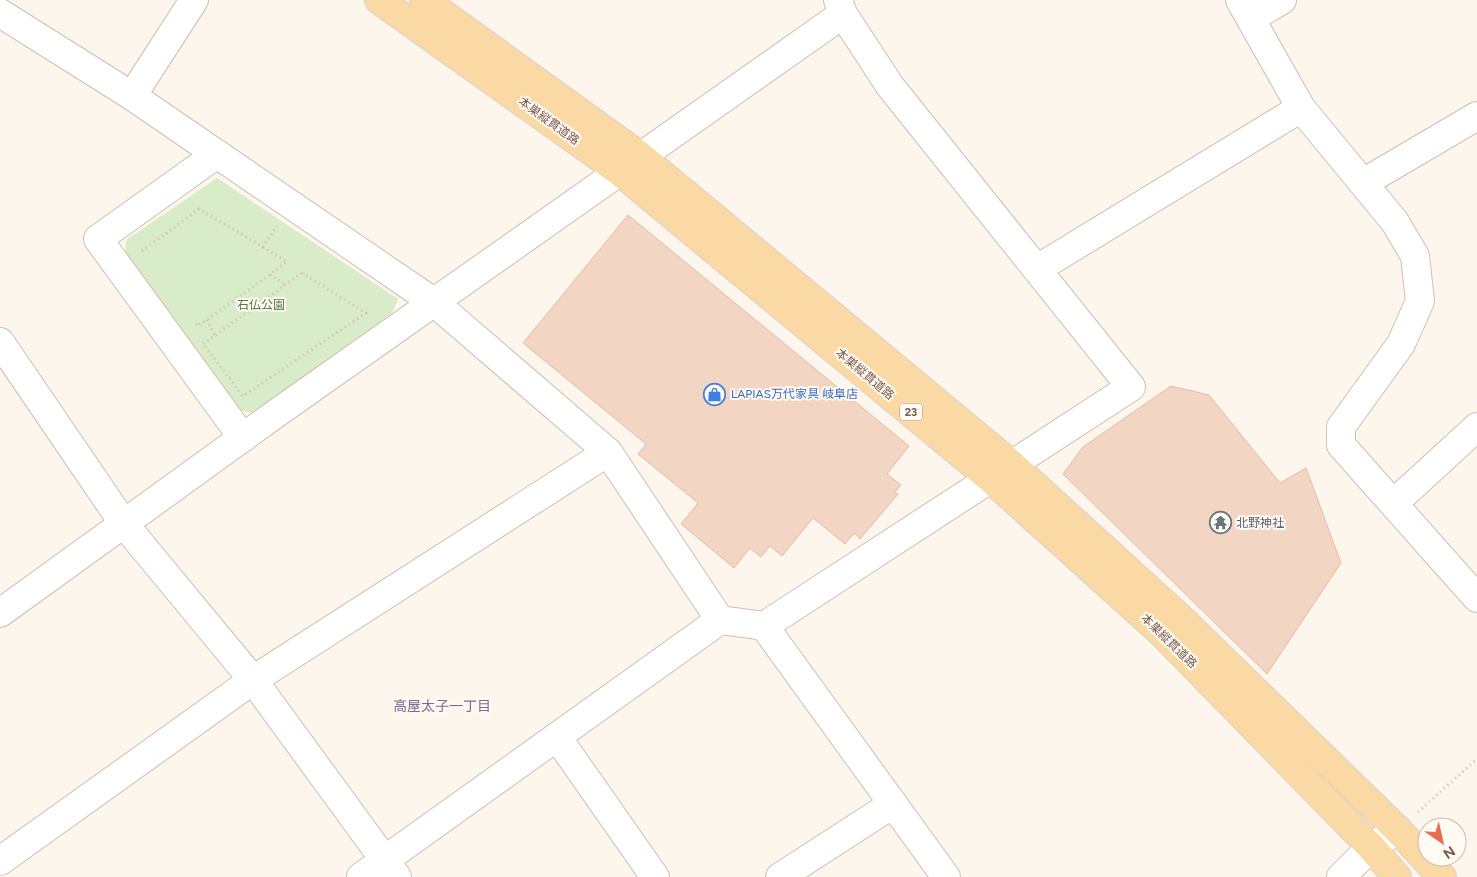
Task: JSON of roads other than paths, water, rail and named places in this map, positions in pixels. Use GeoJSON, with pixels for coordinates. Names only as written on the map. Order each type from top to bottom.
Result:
{"type":"FeatureCollection","features":[{"type":"Feature","properties":{"kind":"main road","name":"本巣縦貫道路"},"geometry":{"type":"LineString","coordinates":[[379,0],[630,164]]}},
{"type":"Feature","properties":{"kind":"main road","name":"本巣縦貫道路"},"geometry":{"type":"LineString","coordinates":[[424,0],[630,164],[1001,472],[1178,616],[1398,830],[1442,877]]}},
{"type":"Feature","properties":{"kind":"main road","name":"本巣縦貫道路"},"geometry":{"type":"LineString","coordinates":[[1001,472],[1161,632],[1371,847],[1397,877]]}},
{"type":"Feature","properties":{"kind":"street"},"geometry":{"type":"LineString","coordinates":[[132,96],[194,0]]}},
{"type":"Feature","properties":{"kind":"street"},"geometry":{"type":"LineString","coordinates":[[1282,0],[1246,9],[1301,108],[1395,222],[1415,256],[1420,301],[1401,344],[1341,427],[1341,445],[1477,598]]}},
{"type":"Feature","properties":{"kind":"street"},"geometry":{"type":"LineString","coordinates":[[0,613],[630,164],[840,7],[890,86],[1130,387],[764,626],[720,620],[558,737],[391,868],[361,877]]}},
{"type":"Feature","properties":{"kind":"street"},"geometry":{"type":"LineString","coordinates":[[0,13],[132,96],[435,303],[608,452],[720,620]]}},
{"type":"Feature","properties":{"kind":"street"},"geometry":{"type":"LineString","coordinates":[[1037,269],[1301,108]]}},
{"type":"Feature","properties":{"kind":"street"},"geometry":{"type":"LineString","coordinates":[[1362,182],[1477,116]]}},
{"type":"Feature","properties":{"kind":"street"},"geometry":{"type":"LineString","coordinates":[[217,154],[98,239],[243,438]]}},
{"type":"Feature","properties":{"kind":"street"},"geometry":{"type":"LineString","coordinates":[[0,342],[124,524],[253,680],[391,868]]}},
{"type":"Feature","properties":{"kind":"street"},"geometry":{"type":"LineString","coordinates":[[1394,503],[1477,427]]}},
{"type":"Feature","properties":{"kind":"street"},"geometry":{"type":"LineString","coordinates":[[0,860],[253,680],[608,452]]}},
{"type":"Feature","properties":{"kind":"street"},"geometry":{"type":"LineString","coordinates":[[764,626],[946,877]]}},
{"type":"Feature","properties":{"kind":"street"},"geometry":{"type":"LineString","coordinates":[[558,737],[656,877]]}},
{"type":"Feature","properties":{"kind":"street"},"geometry":{"type":"LineString","coordinates":[[780,877],[893,804]]}},
{"type":"Feature","properties":{"kind":"street"},"geometry":{"type":"LineString","coordinates":[[1341,877],[1371,847],[1398,830]]}},
{"type":"Feature","properties":{"kind":"place","name":"LAPIAS万代家具 岐阜店"},"geometry":{"type":"Point","coordinates":[715,394]}},
{"type":"Feature","properties":{"kind":"place","name":"北野神社"},"geometry":{"type":"Point","coordinates":[1220,523]}},
{"type":"Feature","properties":{"kind":"district","name":"高屋太子一丁目"},"geometry":{"type":"Point","coordinates":[442,706]}},
{"type":"Feature","properties":{"kind":"park label","name":"石仏公園"},"geometry":{"type":"Point","coordinates":[261,305]}}]}
